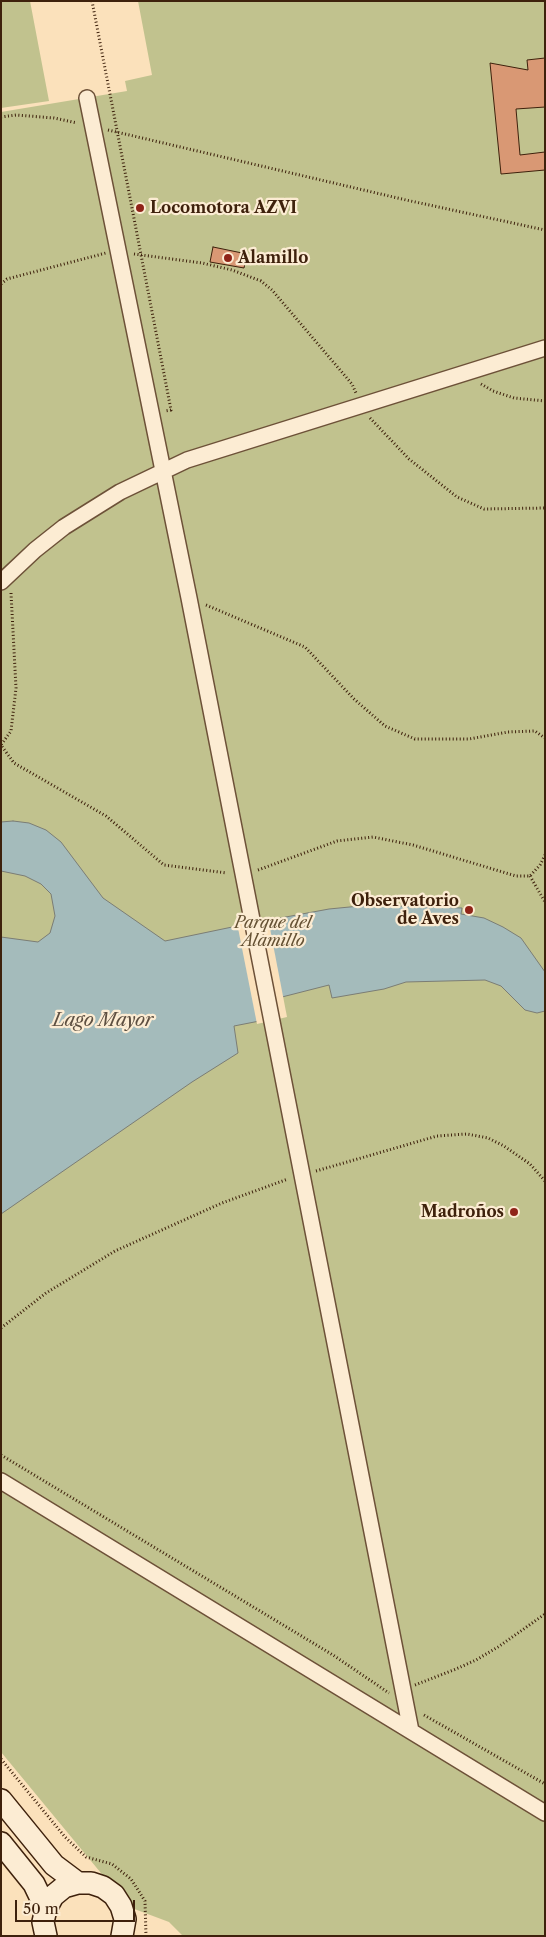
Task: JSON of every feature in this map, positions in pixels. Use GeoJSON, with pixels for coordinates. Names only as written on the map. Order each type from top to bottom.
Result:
{"type":"FeatureCollection","features":[{"type":"Feature","properties":{"kind":"street"},"geometry":{"type":"LineString","coordinates":[[86,98],[164,470],[411,1731]]}},
{"type":"Feature","properties":{"kind":"street"},"geometry":{"type":"LineString","coordinates":[[6,578],[35,550],[64,527],[120,492],[187,460],[545,348]]}},
{"type":"Feature","properties":{"kind":"street"},"geometry":{"type":"LineString","coordinates":[[1,1481],[545,1813]]}},
{"type":"Feature","properties":{"kind":"street"},"geometry":{"type":"LineString","coordinates":[[1,1800],[54,1865],[78,1883]]}},
{"type":"Feature","properties":{"kind":"street"},"geometry":{"type":"LineString","coordinates":[[1,1843],[34,1884],[46,1909]]}},
{"type":"Feature","properties":{"kind":"street"},"geometry":{"type":"LineString","coordinates":[[46,1936],[43,1922],[46,1909],[53,1896],[64,1888],[78,1883],[91,1883],[103,1887],[114,1895],[121,1906],[125,1919],[122,1936]]}},
{"type":"Feature","properties":{"kind":"path"},"geometry":{"type":"LineString","coordinates":[[92,1],[171,410]]}},
{"type":"Feature","properties":{"kind":"path"},"geometry":{"type":"LineString","coordinates":[[1,117],[16,115],[54,118],[406,200],[545,230]]}},
{"type":"Feature","properties":{"kind":"path"},"geometry":{"type":"LineString","coordinates":[[1,284],[7,279],[118,250],[218,266],[246,274],[272,290],[352,384],[369,418],[409,459],[457,497],[484,509],[545,508]]}},
{"type":"Feature","properties":{"kind":"path"},"geometry":{"type":"LineString","coordinates":[[466,374],[493,391],[514,398],[545,401]]}},
{"type":"Feature","properties":{"kind":"path"},"geometry":{"type":"LineString","coordinates":[[6,578],[16,688],[11,731],[1,745],[14,763],[106,816],[164,865],[244,875],[337,841],[373,837],[413,845],[516,876],[530,876],[540,865],[545,855]]}},
{"type":"Feature","properties":{"kind":"path"},"geometry":{"type":"LineString","coordinates":[[189,598],[305,647],[354,699],[385,726],[415,739],[469,739],[508,732],[535,731],[545,738]]}},
{"type":"Feature","properties":{"kind":"path"},"geometry":{"type":"LineString","coordinates":[[530,876],[545,902]]}},
{"type":"Feature","properties":{"kind":"path"},"geometry":{"type":"LineString","coordinates":[[1,1328],[46,1293],[115,1251],[222,1203],[279,1181],[437,1136],[468,1134],[488,1138],[504,1146],[530,1164],[545,1181]]}},
{"type":"Feature","properties":{"kind":"path"},"geometry":{"type":"LineString","coordinates":[[1,1455],[333,1655],[406,1705],[545,1784]]}},
{"type":"Feature","properties":{"kind":"path"},"geometry":{"type":"LineString","coordinates":[[403,1689],[439,1677],[476,1660],[498,1648],[545,1614]]}},
{"type":"Feature","properties":{"kind":"path"},"geometry":{"type":"LineString","coordinates":[[1,1759],[65,1838],[86,1856],[112,1864],[130,1879],[145,1901],[146,1936]]}},
{"type":"Feature","properties":{"kind":"green space"},"geometry":{"type":"Polygon","coordinates":[[[1,1],[30,1],[49,101],[1,108],[1,1]]]}},
{"type":"Feature","properties":{"kind":"green space","name":"Parque del Alamillo"},"geometry":{"type":"Polygon","coordinates":[[[138,1],[545,1],[545,1936],[183,1936],[169,1922],[129,1907],[1,1752],[1,112],[127,91],[125,81],[152,75],[138,1]]]}},
{"type":"Feature","properties":{"kind":"water","name":"Lago Mayor"},"geometry":{"type":"Polygon","coordinates":[[[1,822],[29,823],[46,830],[61,842],[103,898],[165,941],[329,909],[370,905],[462,908],[461,914],[484,918],[521,938],[545,972],[545,1011],[537,1013],[525,1010],[501,986],[485,980],[406,982],[384,989],[332,998],[329,985],[282,997],[285,1016],[234,1026],[238,1053],[192,1082],[1,1214],[1,937],[38,942],[50,933],[55,916],[51,894],[41,884],[25,876],[1,871],[1,822]]]}},
{"type":"Feature","properties":{"kind":"pier"},"geometry":{"type":"Polygon","coordinates":[[[268,918],[287,1017],[257,1024],[237,923],[268,918]]]}},
{"type":"Feature","properties":{"kind":"building"},"geometry":{"type":"Polygon","coordinates":[[[545,58],[545,107],[516,109],[520,155],[545,152],[545,170],[501,174],[490,63],[528,70],[527,60],[545,58]]]}},
{"type":"Feature","properties":{"kind":"building","name":"Alamillo"},"geometry":{"type":"Polygon","coordinates":[[[213,247],[247,254],[244,268],[210,262],[213,247]]]}},
{"type":"Feature","properties":{"kind":"place","name":"Locomotora AZVI"},"geometry":{"type":"Point","coordinates":[140,208]}},
{"type":"Feature","properties":{"kind":"place","name":"Alamillo"},"geometry":{"type":"Point","coordinates":[228,258]}},
{"type":"Feature","properties":{"kind":"place","name":"Observatorio de Aves"},"geometry":{"type":"Point","coordinates":[469,910]}},
{"type":"Feature","properties":{"kind":"place","name":"Madroños"},"geometry":{"type":"Point","coordinates":[514,1212]}}]}
